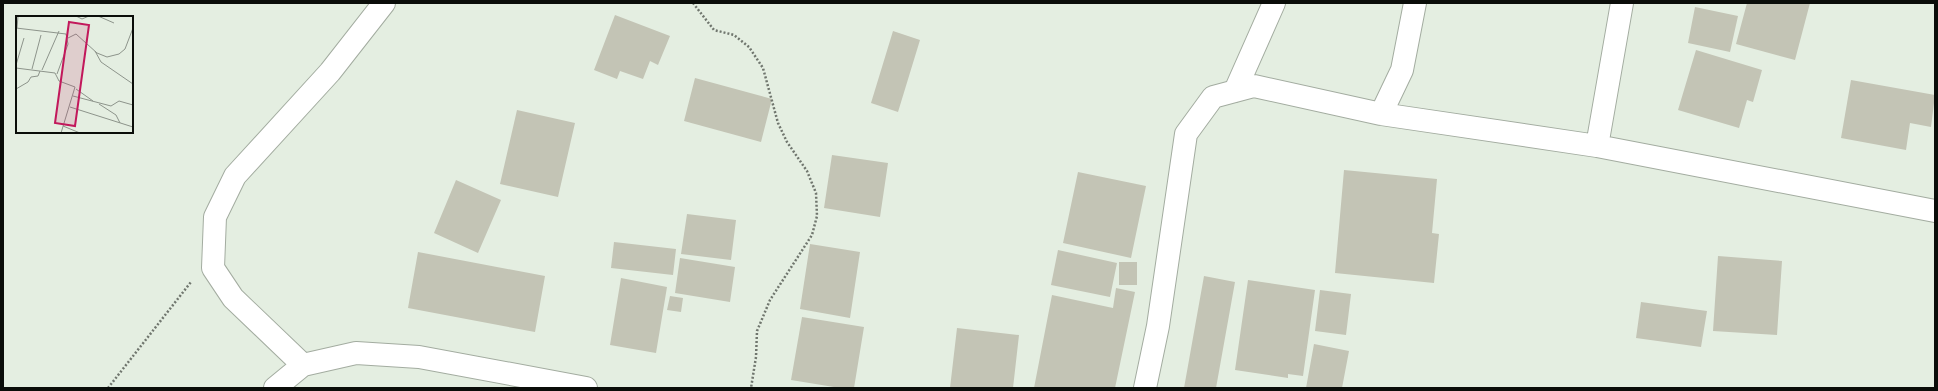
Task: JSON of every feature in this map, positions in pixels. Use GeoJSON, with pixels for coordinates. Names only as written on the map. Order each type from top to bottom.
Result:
{"type":"FeatureCollection","features":[{"type":"Feature","properties":{"kind":"street"},"geometry":{"type":"LineString","coordinates":[[303,365],[233,298],[214,268],[215,217],[235,176],[330,72],[384,3]]}},
{"type":"Feature","properties":{"kind":"street"},"geometry":{"type":"LineString","coordinates":[[1235,91],[1274,3]]}},
{"type":"Feature","properties":{"kind":"street"},"geometry":{"type":"LineString","coordinates":[[1381,114],[1402,70],[1415,3]]}},
{"type":"Feature","properties":{"kind":"street"},"geometry":{"type":"LineString","coordinates":[[1597,146],[1622,3]]}},
{"type":"Feature","properties":{"kind":"street"},"geometry":{"type":"LineString","coordinates":[[1145,388],[1158,326],[1186,134],[1213,97],[1254,86],[1381,114],[1597,146],[1935,211]]}},
{"type":"Feature","properties":{"kind":"street"},"geometry":{"type":"LineString","coordinates":[[275,388],[303,365],[356,353],[419,357],[586,388]]}},
{"type":"Feature","properties":{"kind":"path"},"geometry":{"type":"LineString","coordinates":[[693,3],[714,30],[734,35],[749,47],[763,68],[778,123],[787,142],[807,171],[816,193],[817,216],[812,235],[803,252],[770,300],[757,331],[756,357],[751,388]]}},
{"type":"Feature","properties":{"kind":"path"},"geometry":{"type":"LineString","coordinates":[[108,388],[214,254]]}},
{"type":"Feature","properties":{"kind":"building"},"geometry":{"type":"Polygon","coordinates":[[[1747,3],[1810,3],[1795,60],[1736,44],[1747,3]]]}},
{"type":"Feature","properties":{"kind":"building"},"geometry":{"type":"Polygon","coordinates":[[[1695,7],[1738,16],[1730,52],[1688,43],[1695,7]]]}},
{"type":"Feature","properties":{"kind":"building"},"geometry":{"type":"Polygon","coordinates":[[[615,15],[670,36],[658,65],[650,61],[643,79],[620,71],[617,79],[594,70],[615,15]]]}},
{"type":"Feature","properties":{"kind":"building"},"geometry":{"type":"Polygon","coordinates":[[[893,31],[920,40],[898,112],[871,103],[893,31]]]}},
{"type":"Feature","properties":{"kind":"building"},"geometry":{"type":"Polygon","coordinates":[[[1696,50],[1762,70],[1753,102],[1747,100],[1739,128],[1678,110],[1696,50]]]}},
{"type":"Feature","properties":{"kind":"building"},"geometry":{"type":"Polygon","coordinates":[[[695,78],[772,99],[761,142],[684,121],[695,78]]]}},
{"type":"Feature","properties":{"kind":"building"},"geometry":{"type":"Polygon","coordinates":[[[1851,80],[1935,95],[1931,127],[1910,123],[1906,150],[1841,138],[1851,80]]]}},
{"type":"Feature","properties":{"kind":"building"},"geometry":{"type":"Polygon","coordinates":[[[517,110],[575,123],[558,197],[500,184],[517,110]]]}},
{"type":"Feature","properties":{"kind":"building"},"geometry":{"type":"Polygon","coordinates":[[[832,155],[888,163],[880,217],[824,208],[832,155]]]}},
{"type":"Feature","properties":{"kind":"building"},"geometry":{"type":"Polygon","coordinates":[[[1344,170],[1437,179],[1432,233],[1439,234],[1434,283],[1335,273],[1344,170]]]}},
{"type":"Feature","properties":{"kind":"building"},"geometry":{"type":"Polygon","coordinates":[[[1078,172],[1146,186],[1131,258],[1063,243],[1078,172]]]}},
{"type":"Feature","properties":{"kind":"building"},"geometry":{"type":"Polygon","coordinates":[[[456,180],[501,200],[478,253],[434,233],[456,180]]]}},
{"type":"Feature","properties":{"kind":"building"},"geometry":{"type":"Polygon","coordinates":[[[687,214],[736,220],[731,260],[681,254],[687,214]]]}},
{"type":"Feature","properties":{"kind":"building"},"geometry":{"type":"Polygon","coordinates":[[[614,242],[676,249],[673,275],[611,268],[614,242]]]}},
{"type":"Feature","properties":{"kind":"building"},"geometry":{"type":"Polygon","coordinates":[[[810,244],[860,252],[850,318],[800,309],[810,244]]]}},
{"type":"Feature","properties":{"kind":"building"},"geometry":{"type":"Polygon","coordinates":[[[1058,250],[1117,263],[1110,297],[1051,285],[1058,250]]]}},
{"type":"Feature","properties":{"kind":"building"},"geometry":{"type":"Polygon","coordinates":[[[418,252],[545,276],[535,332],[408,308],[418,252]]]}},
{"type":"Feature","properties":{"kind":"building"},"geometry":{"type":"Polygon","coordinates":[[[1718,256],[1782,261],[1777,335],[1713,331],[1718,256]]]}},
{"type":"Feature","properties":{"kind":"building"},"geometry":{"type":"Polygon","coordinates":[[[680,258],[735,267],[730,302],[675,293],[680,258]]]}},
{"type":"Feature","properties":{"kind":"building"},"geometry":{"type":"Polygon","coordinates":[[[1119,262],[1137,262],[1137,285],[1119,285],[1119,262]]]}},
{"type":"Feature","properties":{"kind":"building"},"geometry":{"type":"Polygon","coordinates":[[[1204,276],[1235,282],[1216,388],[1184,388],[1204,276]]]}},
{"type":"Feature","properties":{"kind":"building"},"geometry":{"type":"Polygon","coordinates":[[[621,278],[667,287],[656,353],[610,345],[621,278]]]}},
{"type":"Feature","properties":{"kind":"building"},"geometry":{"type":"Polygon","coordinates":[[[1248,280],[1315,290],[1303,376],[1288,374],[1288,378],[1235,370],[1248,280]]]}},
{"type":"Feature","properties":{"kind":"building"},"geometry":{"type":"Polygon","coordinates":[[[1116,288],[1135,292],[1115,388],[1034,388],[1052,295],[1113,308],[1116,288]]]}},
{"type":"Feature","properties":{"kind":"building"},"geometry":{"type":"Polygon","coordinates":[[[1320,290],[1351,294],[1346,335],[1315,331],[1320,290]]]}},
{"type":"Feature","properties":{"kind":"building"},"geometry":{"type":"Polygon","coordinates":[[[670,296],[683,298],[681,312],[667,310],[670,296]]]}},
{"type":"Feature","properties":{"kind":"building"},"geometry":{"type":"Polygon","coordinates":[[[1641,302],[1707,311],[1701,347],[1636,338],[1641,302]]]}},
{"type":"Feature","properties":{"kind":"building"},"geometry":{"type":"Polygon","coordinates":[[[802,317],[864,327],[854,388],[840,388],[791,380],[802,317]]]}},
{"type":"Feature","properties":{"kind":"building"},"geometry":{"type":"Polygon","coordinates":[[[957,328],[1019,335],[1013,388],[950,388],[957,328]]]}},
{"type":"Feature","properties":{"kind":"building"},"geometry":{"type":"Polygon","coordinates":[[[1314,344],[1349,351],[1342,388],[1306,388],[1314,344]]]}}]}
